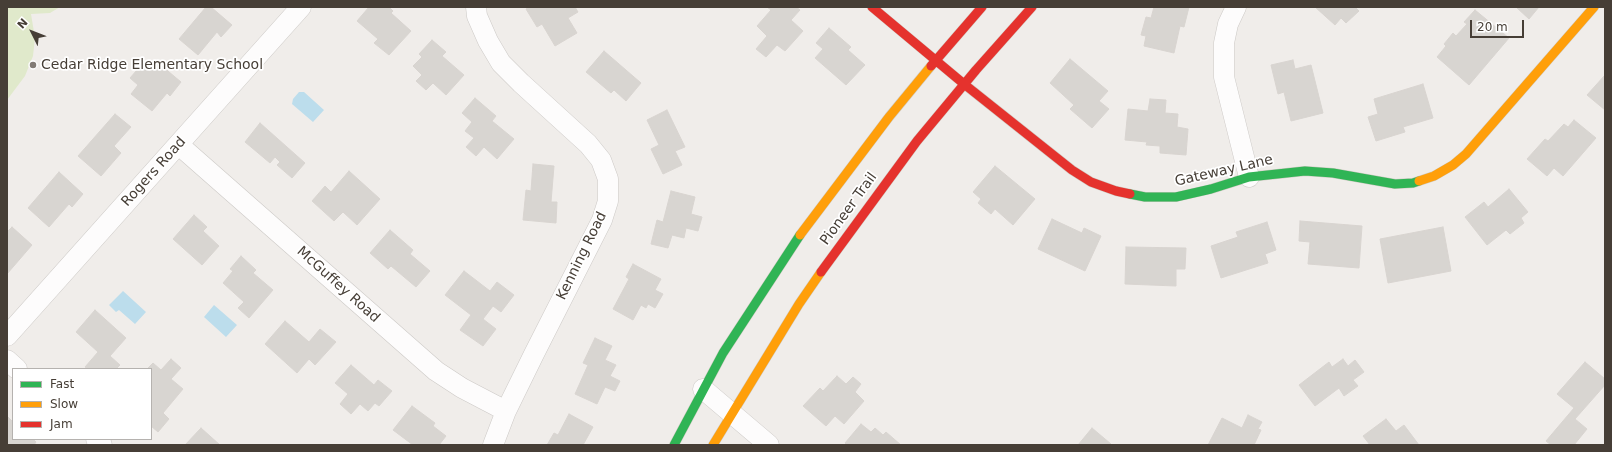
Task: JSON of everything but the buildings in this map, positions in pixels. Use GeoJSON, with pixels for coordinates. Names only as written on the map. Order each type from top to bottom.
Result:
{"type":"FeatureCollection","features":[{"type":"Feature","properties":{"kind":"main road","name":"Gateway Lane"},"geometry":{"type":"LineString","coordinates":[[872,7],[964,84],[1072,170],[1091,182],[1116,191],[1145,196],[1176,197],[1211,189],[1249,177],[1276,173],[1306,171],[1333,173],[1395,184],[1413,183],[1434,176],[1453,165],[1466,154],[1594,7]]}},
{"type":"Feature","properties":{"kind":"main road","name":"Pioneer Trail"},"geometry":{"type":"LineString","coordinates":[[674,445],[723,353],[809,222],[867,144],[935,60],[982,7]]}},
{"type":"Feature","properties":{"kind":"main road","name":"Pioneer Trail"},"geometry":{"type":"LineString","coordinates":[[713,445],[799,304],[841,243],[917,141],[964,84],[1032,7]]}},
{"type":"Feature","properties":{"kind":"street","name":"Rogers Road"},"geometry":{"type":"LineString","coordinates":[[7,336],[301,7]]}},
{"type":"Feature","properties":{"kind":"street","name":"Kenning Road"},"geometry":{"type":"LineString","coordinates":[[476,7],[477,16],[488,41],[501,64],[588,144],[601,160],[608,179],[608,200],[602,220],[506,411],[493,445]]}},
{"type":"Feature","properties":{"kind":"street"},"geometry":{"type":"LineString","coordinates":[[1236,7],[1228,24],[1224,42],[1224,77],[1249,177]]}},
{"type":"Feature","properties":{"kind":"street","name":"McGuffey Road"},"geometry":{"type":"LineString","coordinates":[[179,145],[436,371],[462,388],[506,411]]}},
{"type":"Feature","properties":{"kind":"street"},"geometry":{"type":"LineString","coordinates":[[7,360],[16,368]]}},
{"type":"Feature","properties":{"kind":"street"},"geometry":{"type":"LineString","coordinates":[[703,389],[732,412],[769,445]]}},
{"type":"Feature","properties":{"kind":"green space"},"geometry":{"type":"Polygon","coordinates":[[[7,7],[60,7],[50,13],[31,14],[35,38],[33,56],[25,76],[7,100],[7,7]]]}},
{"type":"Feature","properties":{"kind":"water"},"geometry":{"type":"Polygon","coordinates":[[[299,92],[304,92],[324,110],[313,122],[292,104],[293,99],[299,92]]]}},
{"type":"Feature","properties":{"kind":"water"},"geometry":{"type":"Polygon","coordinates":[[[123,291],[146,312],[135,324],[119,310],[116,312],[109,305],[123,291]]]}},
{"type":"Feature","properties":{"kind":"water"},"geometry":{"type":"Polygon","coordinates":[[[214,305],[237,325],[226,337],[204,317],[214,305]]]}},
{"type":"Feature","properties":{"kind":"traffic: fast"},"geometry":{"type":"LineString","coordinates":[[1130,194],[1145,197],[1176,197],[1211,189],[1249,177],[1305,171],[1333,173],[1395,184],[1413,183],[1419,181]]}},
{"type":"Feature","properties":{"kind":"traffic: fast"},"geometry":{"type":"LineString","coordinates":[[674,445],[723,353],[800,235]]}},
{"type":"Feature","properties":{"kind":"traffic: slow"},"geometry":{"type":"LineString","coordinates":[[1419,181],[1434,176],[1453,165],[1466,154],[1594,7]]}},
{"type":"Feature","properties":{"kind":"traffic: slow"},"geometry":{"type":"LineString","coordinates":[[800,235],[889,117],[931,66]]}},
{"type":"Feature","properties":{"kind":"traffic: slow"},"geometry":{"type":"LineString","coordinates":[[713,445],[799,304],[821,272]]}},
{"type":"Feature","properties":{"kind":"traffic: jam"},"geometry":{"type":"LineString","coordinates":[[872,7],[964,84],[1072,170],[1091,182],[1116,191],[1130,194]]}},
{"type":"Feature","properties":{"kind":"traffic: jam"},"geometry":{"type":"LineString","coordinates":[[931,66],[982,7]]}},
{"type":"Feature","properties":{"kind":"traffic: jam"},"geometry":{"type":"LineString","coordinates":[[821,272],[917,141],[976,70],[1032,7]]}},
{"type":"Feature","properties":{"kind":"place","name":"Cedar Ridge Elementary School"},"geometry":{"type":"Point","coordinates":[33,65]}}]}
